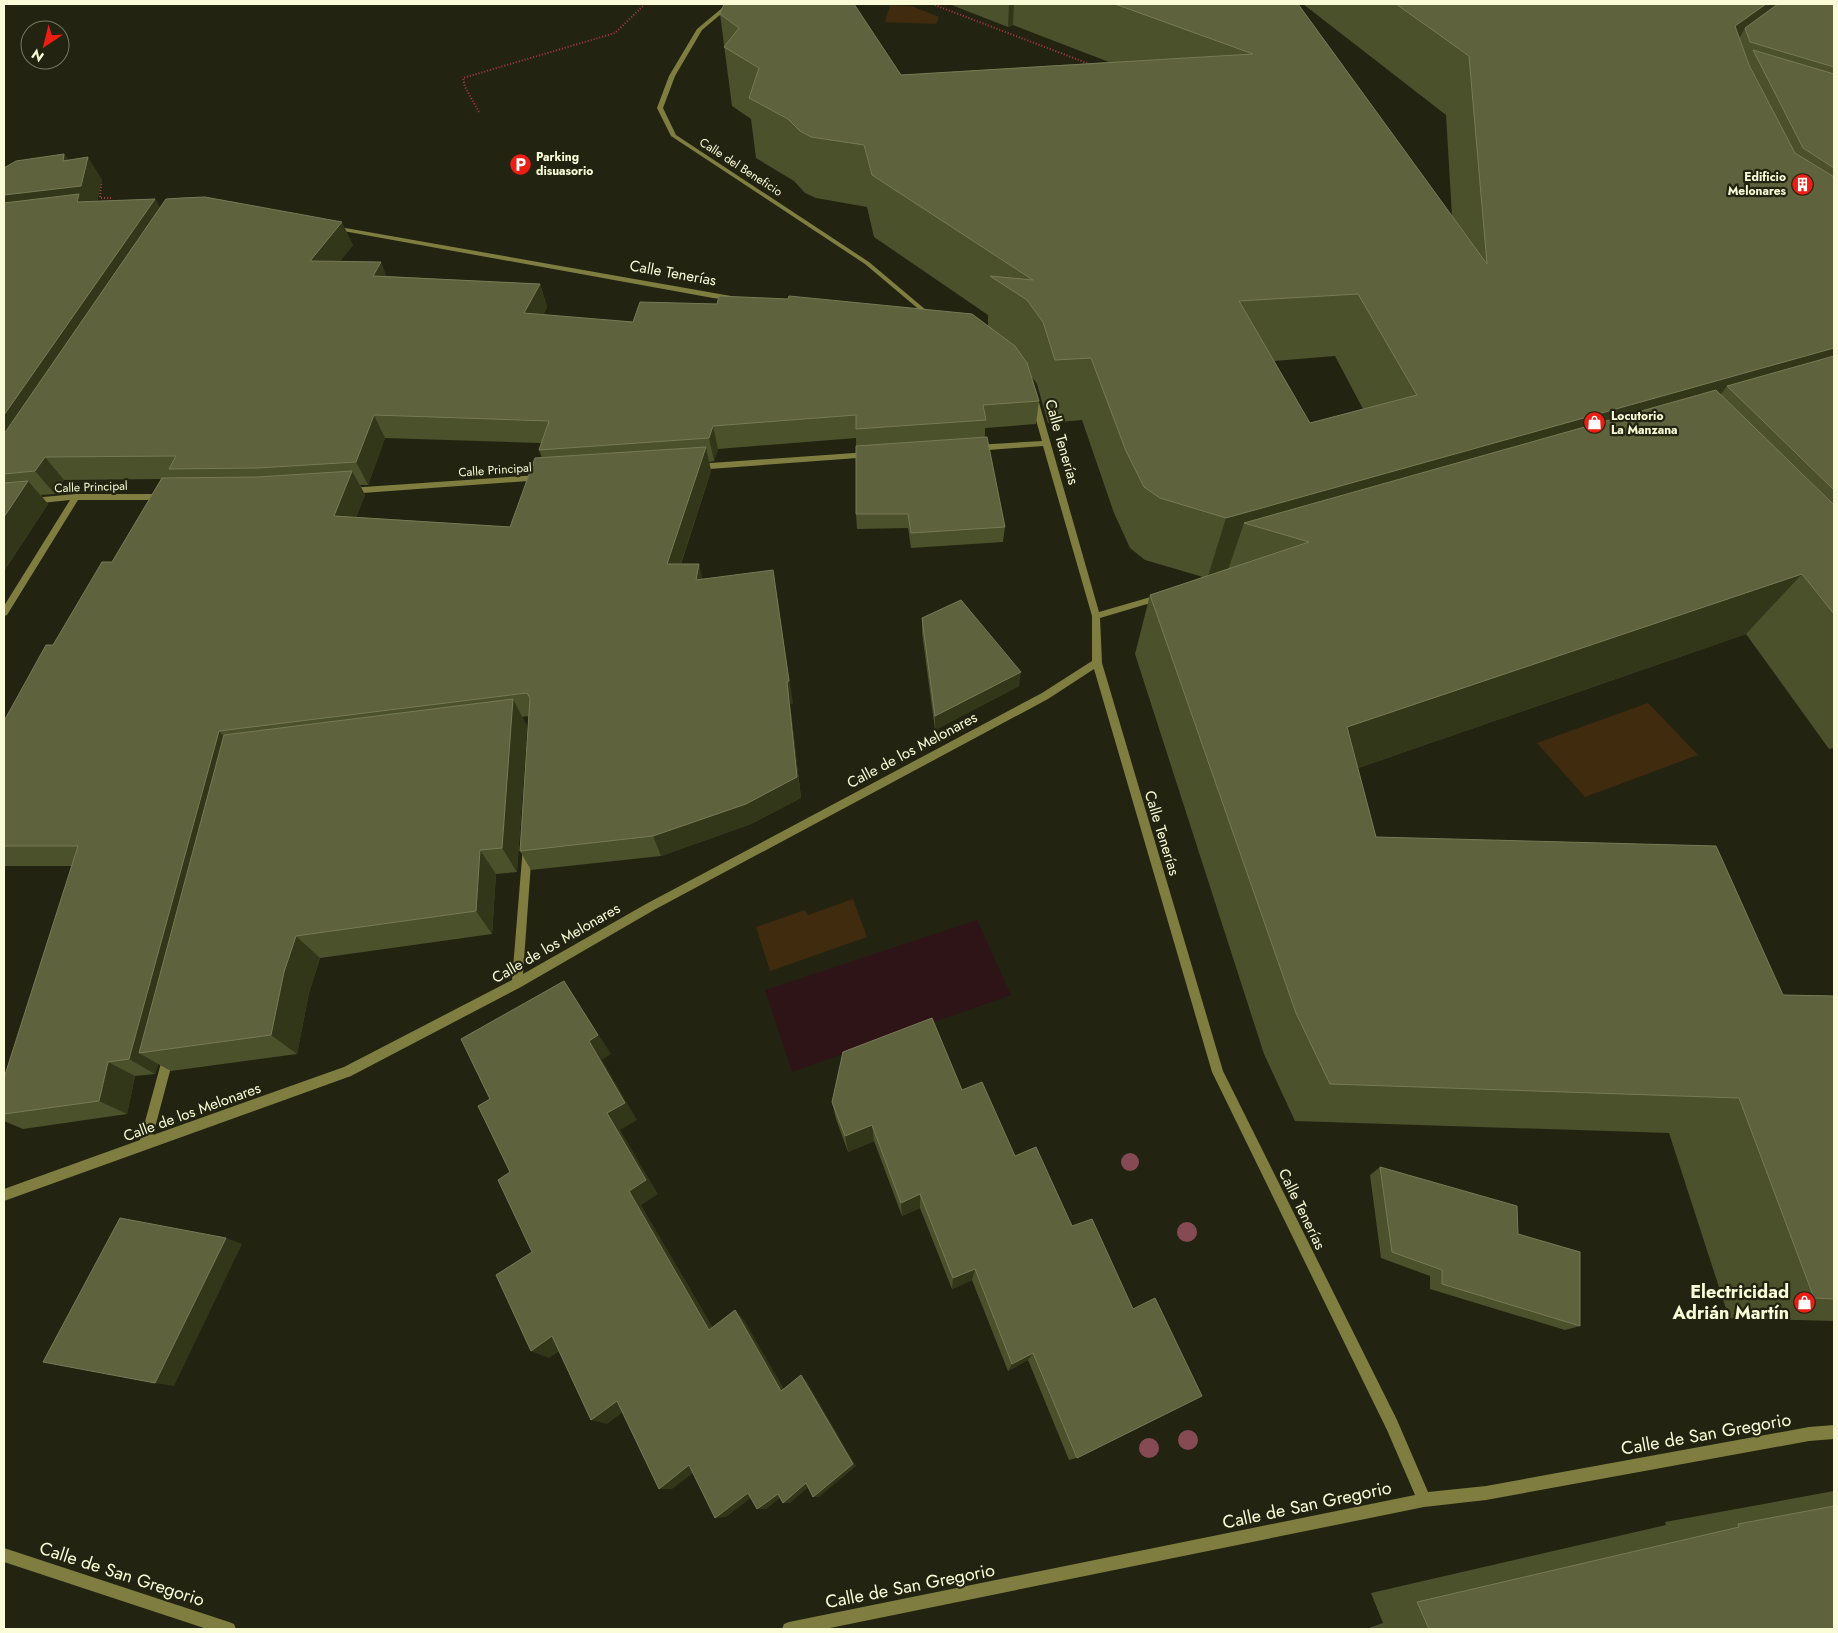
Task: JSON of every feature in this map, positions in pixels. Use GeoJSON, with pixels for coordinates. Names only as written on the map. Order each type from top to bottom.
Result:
{"type":"FeatureCollection","features":[{"type":"Feature","properties":{"kind":"street","name":"Calle del Beneficio"},"geometry":{"type":"LineString","coordinates":[[730,4],[700,29],[672,76],[660,108],[674,136],[867,263],[924,311]]}},
{"type":"Feature","properties":{"kind":"street","name":"Calle Tenerías"},"geometry":{"type":"LineString","coordinates":[[325,226],[713,296],[741,298]]}},
{"type":"Feature","properties":{"kind":"street"},"geometry":{"type":"LineString","coordinates":[[906,310],[924,311],[932,315]]}},
{"type":"Feature","properties":{"kind":"street","name":"Calle Tenerías"},"geometry":{"type":"LineString","coordinates":[[1033,395],[1096,616],[1097,663],[1218,1072],[1392,1425],[1424,1500]]}},
{"type":"Feature","properties":{"kind":"street"},"geometry":{"type":"LineString","coordinates":[[967,448],[1046,443]]}},
{"type":"Feature","properties":{"kind":"street"},"geometry":{"type":"LineString","coordinates":[[690,467],[878,454]]}},
{"type":"Feature","properties":{"kind":"street","name":"Calle Principal"},"geometry":{"type":"LineString","coordinates":[[343,492],[551,477]]}},
{"type":"Feature","properties":{"kind":"street"},"geometry":{"type":"LineString","coordinates":[[4,613],[76,497]]}},
{"type":"Feature","properties":{"kind":"street","name":"Calle Principal"},"geometry":{"type":"LineString","coordinates":[[22,502],[76,497],[175,497]]}},
{"type":"Feature","properties":{"kind":"street"},"geometry":{"type":"LineString","coordinates":[[1096,616],[1173,593]]}},
{"type":"Feature","properties":{"kind":"street","name":"Calle de los Melonares"},"geometry":{"type":"LineString","coordinates":[[4,1195],[347,1072],[517,983],[650,907],[1045,696],[1097,663]]}},
{"type":"Feature","properties":{"kind":"street"},"geometry":{"type":"LineString","coordinates":[[517,983],[528,837]]}},
{"type":"Feature","properties":{"kind":"street"},"geometry":{"type":"LineString","coordinates":[[145,1145],[171,1046]]}},
{"type":"Feature","properties":{"kind":"street","name":"Calle de San Gregorio"},"geometry":{"type":"LineString","coordinates":[[790,1629],[1424,1500],[1486,1493],[1808,1434],[1834,1432]]}},
{"type":"Feature","properties":{"kind":"street","name":"Calle de San Gregorio"},"geometry":{"type":"LineString","coordinates":[[4,1555],[229,1629]]}},
{"type":"Feature","properties":{"kind":"path"},"geometry":{"type":"LineString","coordinates":[[479,112],[465,87],[463,78],[615,33],[645,4]]}},
{"type":"Feature","properties":{"kind":"path"},"geometry":{"type":"LineString","coordinates":[[932,4],[1099,67]]}},
{"type":"Feature","properties":{"kind":"path"},"geometry":{"type":"LineString","coordinates":[[101,184],[103,184],[100,198],[111,198],[105,205]]}},
{"type":"Feature","properties":{"kind":"shaded area"},"geometry":{"type":"Polygon","coordinates":[[[890,5],[911,6],[939,17],[936,24],[885,22],[890,5]]]}},
{"type":"Feature","properties":{"kind":"shaded area"},"geometry":{"type":"Polygon","coordinates":[[[1648,703],[1698,755],[1585,797],[1537,743],[1648,703]]]}},
{"type":"Feature","properties":{"kind":"shaded area"},"geometry":{"type":"Polygon","coordinates":[[[853,899],[867,937],[770,971],[756,927],[805,910],[808,915],[853,899]]]}},
{"type":"Feature","properties":{"kind":"shaded area"},"geometry":{"type":"Polygon","coordinates":[[[977,920],[1011,995],[792,1072],[765,990],[977,920]]]}},
{"type":"Feature","properties":{"kind":"building"},"geometry":{"type":"Polygon","coordinates":[[[724,4],[854,4],[901,75],[1253,54],[1115,4],[1298,4],[1487,264],[1469,56],[1396,4],[1766,4],[1735,26],[1749,65],[1795,153],[1834,177],[1834,348],[1226,518],[1160,498],[1144,487],[1126,451],[1091,358],[1055,360],[1043,322],[1027,300],[990,276],[1033,280],[872,175],[864,145],[811,137],[800,131],[788,119],[749,98],[759,68],[724,47],[739,28],[720,14],[724,4]],[[1358,294],[1239,301],[1310,423],[1417,395],[1358,294]]]}},
{"type":"Feature","properties":{"kind":"building"},"geometry":{"type":"Polygon","coordinates":[[[1778,4],[1834,4],[1834,67],[1750,42],[1745,28],[1778,4]]]}},
{"type":"Feature","properties":{"kind":"building"},"geometry":{"type":"Polygon","coordinates":[[[1753,50],[1834,74],[1834,168],[1803,148],[1753,50]]]}},
{"type":"Feature","properties":{"kind":"building"},"geometry":{"type":"Polygon","coordinates":[[[64,154],[63,161],[88,157],[81,186],[4,195],[4,168],[16,161],[64,154]]]}},
{"type":"Feature","properties":{"kind":"building"},"geometry":{"type":"Polygon","coordinates":[[[79,194],[77,202],[155,199],[4,415],[4,203],[79,194]]]}},
{"type":"Feature","properties":{"kind":"building"},"geometry":{"type":"Polygon","coordinates":[[[205,197],[342,222],[310,261],[381,262],[373,276],[540,284],[524,313],[633,322],[640,302],[717,304],[719,296],[788,299],[789,296],[972,314],[1015,346],[1027,363],[1039,401],[983,405],[986,420],[856,429],[856,415],[713,426],[709,438],[539,450],[549,421],[374,415],[356,462],[258,468],[169,469],[176,456],[45,457],[35,471],[4,474],[4,434],[166,199],[205,197]]]}},
{"type":"Feature","properties":{"kind":"building"},"geometry":{"type":"Polygon","coordinates":[[[1834,356],[1834,490],[1727,386],[1834,356]]]}},
{"type":"Feature","properties":{"kind":"building"},"geometry":{"type":"Polygon","coordinates":[[[1716,390],[1834,505],[1834,614],[1802,574],[1347,727],[1376,837],[1716,846],[1783,995],[1834,996],[1834,1299],[1814,1298],[1739,1098],[1330,1084],[1296,1013],[1150,595],[1309,542],[1244,523],[1716,390]]]}},
{"type":"Feature","properties":{"kind":"building"},"geometry":{"type":"Polygon","coordinates":[[[987,437],[1005,527],[911,533],[908,514],[856,514],[856,446],[987,437]]]}},
{"type":"Feature","properties":{"kind":"building"},"geometry":{"type":"Polygon","coordinates":[[[706,447],[667,564],[699,564],[696,580],[773,570],[789,681],[787,682],[797,777],[746,804],[653,836],[520,851],[530,698],[527,693],[219,731],[129,1059],[108,1062],[99,1101],[4,1114],[4,1078],[78,846],[4,846],[4,721],[46,645],[53,645],[102,562],[112,562],[162,478],[258,477],[352,471],[334,516],[510,527],[535,458],[706,447]]]}},
{"type":"Feature","properties":{"kind":"building"},"geometry":{"type":"Polygon","coordinates":[[[28,481],[4,517],[4,483],[28,481]]]}},
{"type":"Feature","properties":{"kind":"building"},"geometry":{"type":"Polygon","coordinates":[[[961,600],[1021,672],[935,716],[922,618],[961,600]]]}},
{"type":"Feature","properties":{"kind":"building"},"geometry":{"type":"Polygon","coordinates":[[[513,699],[502,848],[480,850],[476,911],[296,936],[284,972],[271,1035],[139,1053],[224,735],[513,699]]]}},
{"type":"Feature","properties":{"kind":"building"},"geometry":{"type":"Polygon","coordinates":[[[564,981],[598,1035],[589,1041],[625,1103],[607,1113],[646,1180],[629,1191],[709,1330],[735,1310],[781,1391],[801,1375],[853,1464],[813,1497],[806,1483],[783,1503],[778,1494],[757,1509],[748,1493],[715,1518],[689,1465],[659,1489],[617,1401],[591,1420],[552,1336],[531,1351],[496,1275],[532,1252],[498,1180],[510,1172],[478,1106],[490,1099],[461,1039],[564,981]]]}},
{"type":"Feature","properties":{"kind":"building"},"geometry":{"type":"Polygon","coordinates":[[[932,1018],[962,1090],[982,1082],[1015,1156],[1036,1147],[1072,1226],[1092,1219],[1133,1309],[1155,1298],[1202,1396],[1077,1458],[1033,1353],[1012,1364],[975,1269],[953,1278],[920,1194],[901,1203],[872,1125],[845,1136],[832,1102],[843,1052],[932,1018]]]}},
{"type":"Feature","properties":{"kind":"building"},"geometry":{"type":"Polygon","coordinates":[[[1380,1167],[1517,1206],[1518,1234],[1580,1252],[1580,1326],[1442,1284],[1442,1270],[1392,1252],[1380,1167]]]}},
{"type":"Feature","properties":{"kind":"building"},"geometry":{"type":"Polygon","coordinates":[[[120,1218],[226,1238],[155,1383],[43,1362],[120,1218]]]}},
{"type":"Feature","properties":{"kind":"building"},"geometry":{"type":"Polygon","coordinates":[[[1834,1506],[1834,1629],[1429,1629],[1417,1602],[1739,1527],[1738,1524],[1834,1506]]]}},
{"type":"Feature","properties":{"kind":"place","name":"Parking disuasorio"},"geometry":{"type":"Point","coordinates":[520,164]}},
{"type":"Feature","properties":{"kind":"place","name":"Edificio Melonares"},"geometry":{"type":"Point","coordinates":[1802,184]}},
{"type":"Feature","properties":{"kind":"place","name":"Locutorio La Manzana"},"geometry":{"type":"Point","coordinates":[1595,423]}},
{"type":"Feature","properties":{"kind":"place","name":"Electricidad Adrián Martín"},"geometry":{"type":"Point","coordinates":[1805,1302]}}]}
